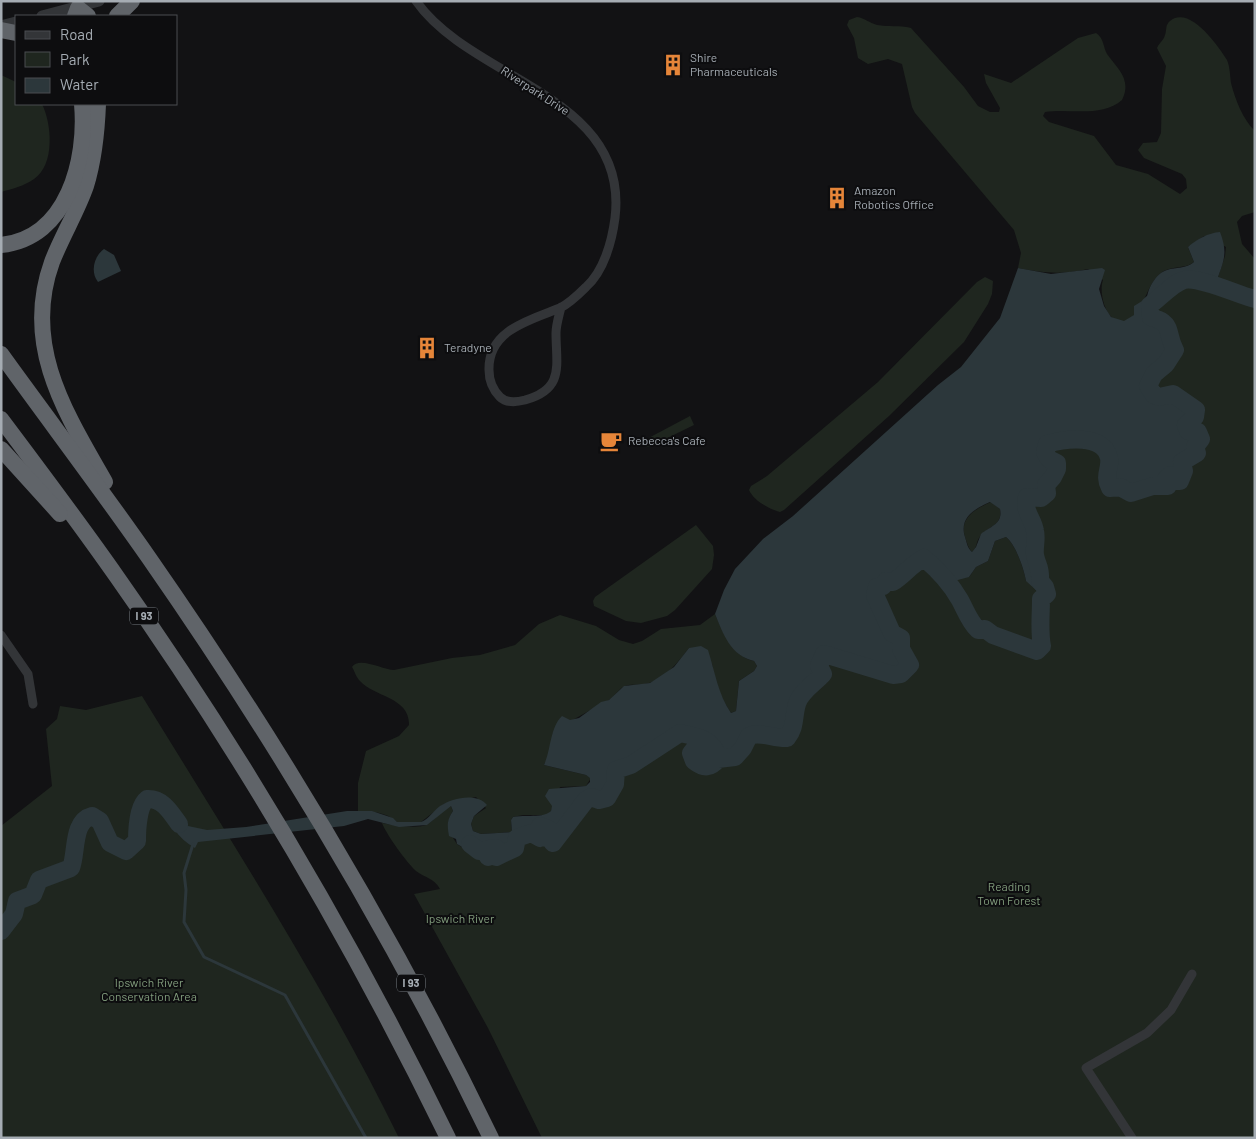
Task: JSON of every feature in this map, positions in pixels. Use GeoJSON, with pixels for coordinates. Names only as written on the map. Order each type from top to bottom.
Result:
{"type":"FeatureCollection","features":[{"type":"Feature","properties":{"kind":"highway"},"geometry":{"type":"LineString","coordinates":[[118,15],[132,1]]}},
{"type":"Feature","properties":{"kind":"highway"},"geometry":{"type":"LineString","coordinates":[[1,30],[15,33]]}},
{"type":"Feature","properties":{"kind":"highway"},"geometry":{"type":"LineString","coordinates":[[1,245],[24,239],[42,228],[64,202],[73,183],[81,155],[86,105]]}},
{"type":"Feature","properties":{"kind":"highway"},"geometry":{"type":"LineString","coordinates":[[86,105],[91,166],[86,186],[48,274],[43,300],[42,330],[49,368],[63,407],[148,557]]}},
{"type":"Feature","properties":{"kind":"highway","name":"I 93"},"geometry":{"type":"LineString","coordinates":[[1,354],[148,557],[257,720],[315,814],[391,947],[491,1138]]}},
{"type":"Feature","properties":{"kind":"highway","name":"I 93"},"geometry":{"type":"LineString","coordinates":[[1,419],[117,577],[201,702],[274,820],[342,936],[448,1138]]}},
{"type":"Feature","properties":{"kind":"highway"},"geometry":{"type":"LineString","coordinates":[[1,449],[117,577]]}},
{"type":"Feature","properties":{"kind":"street"},"geometry":{"type":"LineString","coordinates":[[55,15],[80,13],[99,1]]}},
{"type":"Feature","properties":{"kind":"street","name":"Riverpark Drive"},"geometry":{"type":"LineString","coordinates":[[416,1],[449,36],[572,114],[594,138],[605,156],[612,180],[616,207],[607,251],[598,272],[588,286],[561,307],[545,312],[510,330],[495,344],[488,362],[489,375],[495,391],[503,399],[513,402],[524,400],[535,396],[553,383],[558,365],[556,331],[561,307]]}},
{"type":"Feature","properties":{"kind":"street"},"geometry":{"type":"LineString","coordinates":[[1,26],[15,22]]}},
{"type":"Feature","properties":{"kind":"street"},"geometry":{"type":"LineString","coordinates":[[1,635],[28,674],[33,704]]}},
{"type":"Feature","properties":{"kind":"street"},"geometry":{"type":"LineString","coordinates":[[1132,1138],[1086,1068],[1147,1033],[1171,1010],[1192,974]]}},
{"type":"Feature","properties":{"kind":"green space"},"geometry":{"type":"Polygon","coordinates":[[[857,17],[877,25],[911,28],[964,87],[978,106],[990,112],[999,112],[1000,108],[986,83],[984,74],[1011,83],[1078,38],[1096,33],[1101,37],[1107,54],[1125,81],[1125,93],[1122,100],[1114,106],[1105,109],[1045,112],[1043,116],[1049,122],[1094,136],[1116,165],[1148,174],[1180,194],[1187,188],[1186,179],[1182,174],[1144,158],[1138,150],[1143,143],[1157,142],[1161,133],[1162,89],[1166,66],[1157,48],[1164,37],[1167,24],[1178,18],[1186,18],[1203,29],[1227,60],[1237,102],[1243,115],[1255,131],[1255,212],[1242,216],[1237,222],[1242,244],[1255,259],[1255,289],[1242,289],[1234,285],[1219,283],[1217,280],[1226,247],[1204,236],[1188,247],[1194,262],[1187,266],[1168,269],[1158,276],[1134,316],[1128,320],[1121,321],[1110,315],[1103,301],[1103,280],[1088,269],[1053,273],[1018,268],[1021,253],[1014,230],[915,113],[902,64],[888,59],[868,64],[858,58],[854,38],[847,25],[849,20],[857,17]]]}},
{"type":"Feature","properties":{"kind":"green space"},"geometry":{"type":"Polygon","coordinates":[[[1,75],[15,82],[15,105],[42,105],[48,122],[50,144],[46,164],[41,173],[26,184],[1,192],[1,75]]]}},
{"type":"Feature","properties":{"kind":"green space"},"geometry":{"type":"Polygon","coordinates":[[[985,277],[993,281],[992,294],[988,304],[964,342],[889,416],[784,510],[780,512],[771,509],[754,498],[749,490],[751,486],[767,476],[878,382],[977,282],[985,277]]]}},
{"type":"Feature","properties":{"kind":"green space","name":"Reading Town Forest"},"geometry":{"type":"Polygon","coordinates":[[[1187,279],[1199,280],[1255,299],[1255,1138],[542,1138],[488,1028],[414,894],[440,889],[429,878],[412,867],[392,841],[382,823],[422,826],[429,823],[444,809],[451,806],[453,811],[449,819],[449,828],[452,836],[457,844],[471,852],[476,849],[485,850],[487,857],[489,849],[510,851],[516,845],[517,838],[531,833],[541,836],[538,832],[540,826],[548,829],[556,841],[562,829],[570,823],[583,804],[591,797],[595,799],[614,776],[616,770],[631,765],[680,733],[711,742],[728,752],[743,748],[749,736],[756,733],[777,739],[795,721],[797,703],[819,666],[821,655],[828,653],[839,659],[893,675],[901,674],[910,665],[900,643],[892,633],[875,595],[877,587],[886,581],[893,582],[915,563],[924,558],[939,570],[969,577],[976,567],[988,561],[995,541],[1006,537],[1016,551],[1026,581],[1040,581],[1035,552],[1034,526],[1027,511],[1026,502],[1027,497],[1041,498],[1046,485],[1053,477],[1049,459],[1045,452],[1047,444],[1083,440],[1092,441],[1100,445],[1106,450],[1109,458],[1106,473],[1111,488],[1120,487],[1131,493],[1153,486],[1167,485],[1166,479],[1170,475],[1173,477],[1181,474],[1184,471],[1182,462],[1193,456],[1186,425],[1187,403],[1173,394],[1159,397],[1154,395],[1148,386],[1153,376],[1174,350],[1163,320],[1151,317],[1150,305],[1178,283],[1187,279]]]}},
{"type":"Feature","properties":{"kind":"green space"},"geometry":{"type":"Polygon","coordinates":[[[690,416],[694,425],[651,446],[647,447],[641,442],[690,416]]]}},
{"type":"Feature","properties":{"kind":"green space"},"geometry":{"type":"Polygon","coordinates":[[[991,502],[1000,509],[999,519],[997,523],[982,534],[972,552],[965,537],[964,524],[974,511],[991,502]]]}},
{"type":"Feature","properties":{"kind":"green space"},"geometry":{"type":"Polygon","coordinates":[[[696,525],[713,546],[712,569],[675,610],[667,616],[641,623],[626,621],[594,606],[593,601],[595,597],[696,525]]]}},
{"type":"Feature","properties":{"kind":"green space"},"geometry":{"type":"Polygon","coordinates":[[[715,614],[730,643],[740,654],[754,661],[757,666],[754,671],[739,681],[736,711],[731,713],[724,702],[712,664],[689,648],[672,668],[655,681],[623,687],[609,700],[553,733],[550,753],[544,765],[586,775],[591,778],[586,786],[560,787],[551,811],[547,815],[513,817],[511,820],[512,832],[481,834],[473,831],[471,824],[474,816],[486,808],[476,797],[444,804],[421,822],[397,822],[383,814],[358,811],[358,783],[366,751],[399,736],[409,725],[408,716],[398,703],[374,691],[359,679],[352,667],[355,664],[365,663],[394,670],[452,658],[480,655],[515,645],[539,624],[560,615],[596,626],[619,640],[633,644],[642,641],[661,629],[700,625],[715,614]]]}},
{"type":"Feature","properties":{"kind":"green space","name":"Ipswich River Conservation Area"},"geometry":{"type":"Polygon","coordinates":[[[142,696],[243,859],[308,969],[340,1025],[399,1138],[1,1138],[1,826],[52,786],[46,729],[57,719],[60,706],[86,710],[142,696]]]}},
{"type":"Feature","properties":{"kind":"water"},"geometry":{"type":"Polygon","coordinates":[[[1220,232],[1224,251],[1223,262],[1217,280],[1219,283],[1234,285],[1242,289],[1255,289],[1255,299],[1209,283],[1184,280],[1175,284],[1150,305],[1151,317],[1167,326],[1175,350],[1166,364],[1154,374],[1148,386],[1154,395],[1159,397],[1173,394],[1196,410],[1195,417],[1186,425],[1188,431],[1198,432],[1201,439],[1195,447],[1197,453],[1182,462],[1184,471],[1180,481],[1175,481],[1170,475],[1166,479],[1168,486],[1153,486],[1131,493],[1120,487],[1110,488],[1107,479],[1109,458],[1106,450],[1100,445],[1092,441],[1083,440],[1047,444],[1045,452],[1049,459],[1057,463],[1057,469],[1046,485],[1047,493],[1041,498],[1027,497],[1026,512],[1035,530],[1035,556],[1040,564],[1041,589],[1037,591],[1026,581],[1016,551],[1006,537],[995,541],[988,561],[976,567],[969,577],[954,581],[924,558],[919,560],[893,582],[886,581],[883,586],[877,587],[875,595],[892,633],[901,639],[901,649],[910,665],[901,674],[893,675],[839,659],[828,653],[822,655],[819,666],[823,674],[804,692],[799,700],[793,726],[787,738],[754,734],[749,737],[740,752],[732,755],[720,746],[680,733],[631,765],[615,770],[615,784],[607,798],[599,800],[591,797],[586,800],[568,827],[562,829],[555,842],[553,843],[550,839],[548,829],[540,826],[538,832],[542,836],[540,838],[531,834],[517,838],[515,848],[496,857],[495,848],[489,849],[490,856],[488,857],[485,850],[471,852],[457,844],[456,839],[449,836],[448,823],[453,811],[451,806],[427,825],[399,827],[368,819],[344,826],[198,842],[195,848],[183,840],[171,825],[162,806],[170,802],[188,826],[207,830],[246,827],[347,811],[372,811],[393,818],[397,822],[421,822],[445,803],[471,797],[483,801],[487,805],[474,816],[471,824],[473,831],[481,834],[512,832],[511,820],[513,817],[538,816],[551,811],[552,806],[545,796],[549,789],[586,786],[590,782],[590,778],[586,775],[544,765],[555,726],[562,716],[570,720],[579,718],[601,702],[609,700],[624,686],[650,683],[674,667],[689,648],[701,646],[708,650],[720,691],[727,706],[731,713],[736,711],[739,681],[754,671],[757,666],[754,661],[739,654],[729,643],[715,614],[724,590],[735,569],[763,539],[793,516],[938,385],[961,367],[1000,318],[1018,268],[1051,274],[1102,268],[1105,270],[1099,289],[1104,306],[1111,317],[1124,321],[1134,315],[1134,306],[1147,298],[1151,286],[1159,274],[1167,270],[1188,266],[1194,262],[1188,247],[1203,237],[1220,232]],[[990,502],[973,511],[966,519],[964,530],[967,545],[972,552],[981,534],[992,527],[1000,518],[1000,509],[990,502]]]}},
{"type":"Feature","properties":{"kind":"water"},"geometry":{"type":"Polygon","coordinates":[[[104,249],[114,255],[121,271],[98,282],[94,274],[94,264],[104,249]]]}},
{"type":"Feature","properties":{"kind":"waterway","name":"Ipswich River"},"geometry":{"type":"LineString","coordinates":[[470,844],[479,851],[485,850],[488,857],[490,856],[489,849],[496,848],[496,857],[515,848],[517,838],[531,833],[540,838],[542,836],[538,832],[540,826],[548,829],[553,843],[586,800],[591,797],[599,800],[607,798],[615,784],[616,770],[631,765],[680,733],[701,738],[713,747],[716,752],[713,757],[708,757],[695,748],[691,753],[694,761],[704,766],[710,766],[718,759],[735,757],[743,748],[749,736],[758,734],[787,738],[793,726],[799,700],[804,692],[823,674],[819,666],[824,654],[893,675],[901,674],[910,665],[901,649],[901,638],[892,633],[875,595],[877,587],[883,586],[886,581],[893,582],[924,558],[953,588],[978,630],[985,629],[993,635],[1037,651],[1042,646],[1040,629],[1041,599],[1047,594],[1045,587],[1040,581],[1035,555],[1036,534],[1027,511],[1026,502],[1027,497],[1041,498],[1047,493],[1046,485],[1057,469],[1057,463],[1049,459],[1045,452],[1047,444],[1083,440],[1092,441],[1100,445],[1106,450],[1109,458],[1107,479],[1110,488],[1120,487],[1131,493],[1153,486],[1168,486],[1166,479],[1170,475],[1175,481],[1180,481],[1184,471],[1182,462],[1197,453],[1195,447],[1201,439],[1198,432],[1188,431],[1186,425],[1195,417],[1196,410],[1173,394],[1159,397],[1154,395],[1148,386],[1154,374],[1166,364],[1175,350],[1167,326],[1151,317],[1150,305],[1175,284],[1184,280],[1209,283],[1255,299]]}},
{"type":"Feature","properties":{"kind":"waterway","name":"Ipswich River"},"geometry":{"type":"LineString","coordinates":[[1,931],[14,914],[17,901],[33,895],[39,880],[71,868],[78,831],[86,819],[92,816],[100,821],[110,843],[126,851],[137,841],[140,812],[147,799],[153,799],[162,804],[170,811],[179,824]]}},
{"type":"Feature","properties":{"kind":"waterway"},"geometry":{"type":"LineString","coordinates":[[193,844],[184,873],[186,890],[184,922],[204,957],[285,995],[366,1138]]}},
{"type":"Feature","properties":{"kind":"place","name":"Shire Pharmaceuticals"},"geometry":{"type":"Point","coordinates":[673,65]}},
{"type":"Feature","properties":{"kind":"place","name":"Amazon Robotics Office"},"geometry":{"type":"Point","coordinates":[837,198]}},
{"type":"Feature","properties":{"kind":"place","name":"Teradyne"},"geometry":{"type":"Point","coordinates":[427,348]}},
{"type":"Feature","properties":{"kind":"place","name":"Rebecca's Cafe"},"geometry":{"type":"Point","coordinates":[611,441]}}]}
